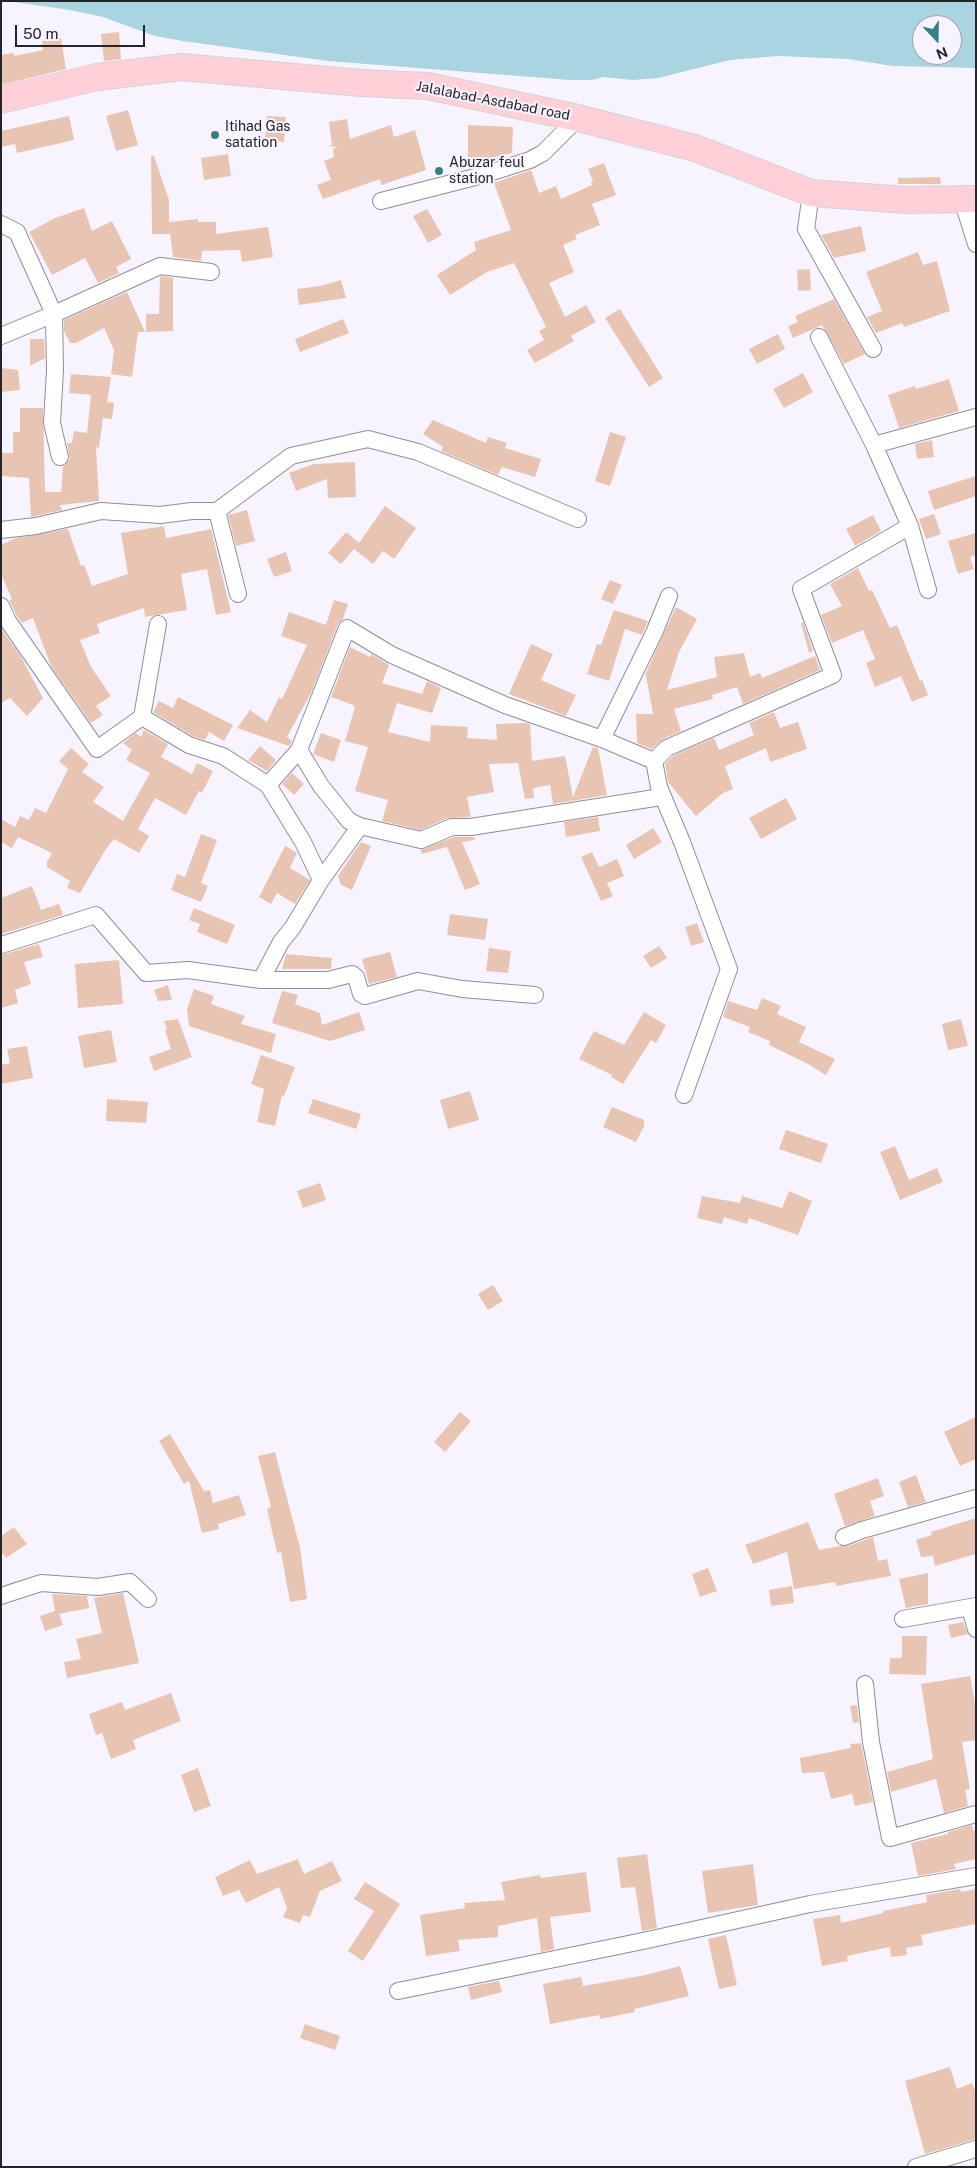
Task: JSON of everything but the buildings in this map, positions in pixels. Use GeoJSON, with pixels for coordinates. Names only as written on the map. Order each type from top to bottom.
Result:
{"type":"FeatureCollection","features":[{"type":"Feature","properties":{"kind":"main road","name":"Jalalabad-Asdabad road"},"geometry":{"type":"LineString","coordinates":[[1,100],[98,77],[182,67],[361,83],[428,86],[578,118],[694,148],[811,193],[906,200],[969,199]]}},
{"type":"Feature","properties":{"kind":"street"},"geometry":{"type":"LineString","coordinates":[[381,201],[482,175],[530,160],[543,153],[578,118]]}},
{"type":"Feature","properties":{"kind":"street"},"geometry":{"type":"LineString","coordinates":[[811,193],[806,229],[873,349]]}},
{"type":"Feature","properties":{"kind":"street"},"geometry":{"type":"LineString","coordinates":[[969,199],[976,244]]}},
{"type":"Feature","properties":{"kind":"street"},"geometry":{"type":"LineString","coordinates":[[1,224],[18,232],[54,314],[55,370],[52,423],[60,457]]}},
{"type":"Feature","properties":{"kind":"street"},"geometry":{"type":"LineString","coordinates":[[1,336],[160,266],[211,272]]}},
{"type":"Feature","properties":{"kind":"street"},"geometry":{"type":"LineString","coordinates":[[819,336],[874,445],[910,526],[928,590]]}},
{"type":"Feature","properties":{"kind":"street"},"geometry":{"type":"LineString","coordinates":[[874,445],[976,417]]}},
{"type":"Feature","properties":{"kind":"street"},"geometry":{"type":"LineString","coordinates":[[1,530],[36,526],[102,511],[160,515],[192,511],[216,511],[291,456],[368,439],[418,452],[578,519]]}},
{"type":"Feature","properties":{"kind":"street"},"geometry":{"type":"LineString","coordinates":[[216,511],[238,594]]}},
{"type":"Feature","properties":{"kind":"street"},"geometry":{"type":"LineString","coordinates":[[654,760],[667,748],[833,675],[801,589],[910,526]]}},
{"type":"Feature","properties":{"kind":"street"},"geometry":{"type":"LineString","coordinates":[[602,738],[654,633],[669,596]]}},
{"type":"Feature","properties":{"kind":"street"},"geometry":{"type":"LineString","coordinates":[[4,617],[97,749],[142,717],[158,624]]}},
{"type":"Feature","properties":{"kind":"street"},"geometry":{"type":"LineString","coordinates":[[268,785],[299,750],[347,628],[392,655],[505,705],[602,738],[654,760]]}},
{"type":"Feature","properties":{"kind":"street"},"geometry":{"type":"LineString","coordinates":[[142,717],[190,744],[223,756],[268,785],[303,842],[320,880]]}},
{"type":"Feature","properties":{"kind":"street"},"geometry":{"type":"LineString","coordinates":[[299,750],[321,786],[349,821],[360,826],[421,840],[452,827],[471,827],[661,797],[654,760]]}},
{"type":"Feature","properties":{"kind":"street"},"geometry":{"type":"LineString","coordinates":[[659,787],[682,842],[729,969],[684,1095]]}},
{"type":"Feature","properties":{"kind":"street"},"geometry":{"type":"LineString","coordinates":[[261,980],[281,942],[293,927],[320,880],[360,826]]}},
{"type":"Feature","properties":{"kind":"street"},"geometry":{"type":"LineString","coordinates":[[1,945],[96,916],[146,972],[188,970],[261,980],[328,980],[352,974],[356,977],[362,994],[365,996],[418,981],[462,989],[535,995]]}},
{"type":"Feature","properties":{"kind":"street"},"geometry":{"type":"LineString","coordinates":[[844,1537],[862,1530],[976,1498]]}},
{"type":"Feature","properties":{"kind":"street"},"geometry":{"type":"LineString","coordinates":[[1,1596],[41,1583],[98,1587],[130,1582],[148,1599]]}},
{"type":"Feature","properties":{"kind":"street"},"geometry":{"type":"LineString","coordinates":[[903,1619],[929,1613],[973,1608],[976,1629]]}},
{"type":"Feature","properties":{"kind":"street"},"geometry":{"type":"LineString","coordinates":[[865,1684],[871,1742],[890,1838],[976,1814]]}},
{"type":"Feature","properties":{"kind":"street"},"geometry":{"type":"LineString","coordinates":[[398,1991],[633,1943],[810,1904],[976,1876]]}},
{"type":"Feature","properties":{"kind":"street"},"geometry":{"type":"LineString","coordinates":[[916,2167],[976,2149]]}},
{"type":"Feature","properties":{"kind":"water"},"geometry":{"type":"Polygon","coordinates":[[[7,1],[976,1],[976,68],[893,66],[848,59],[778,56],[730,60],[658,78],[633,80],[604,77],[592,80],[570,80],[328,61],[155,36],[103,17],[7,1]]]}},
{"type":"Feature","properties":{"kind":"place","name":"Itihad Gas satation"},"geometry":{"type":"Point","coordinates":[215,135]}},
{"type":"Feature","properties":{"kind":"place","name":"Abuzar feul station"},"geometry":{"type":"Point","coordinates":[439,171]}}]}
